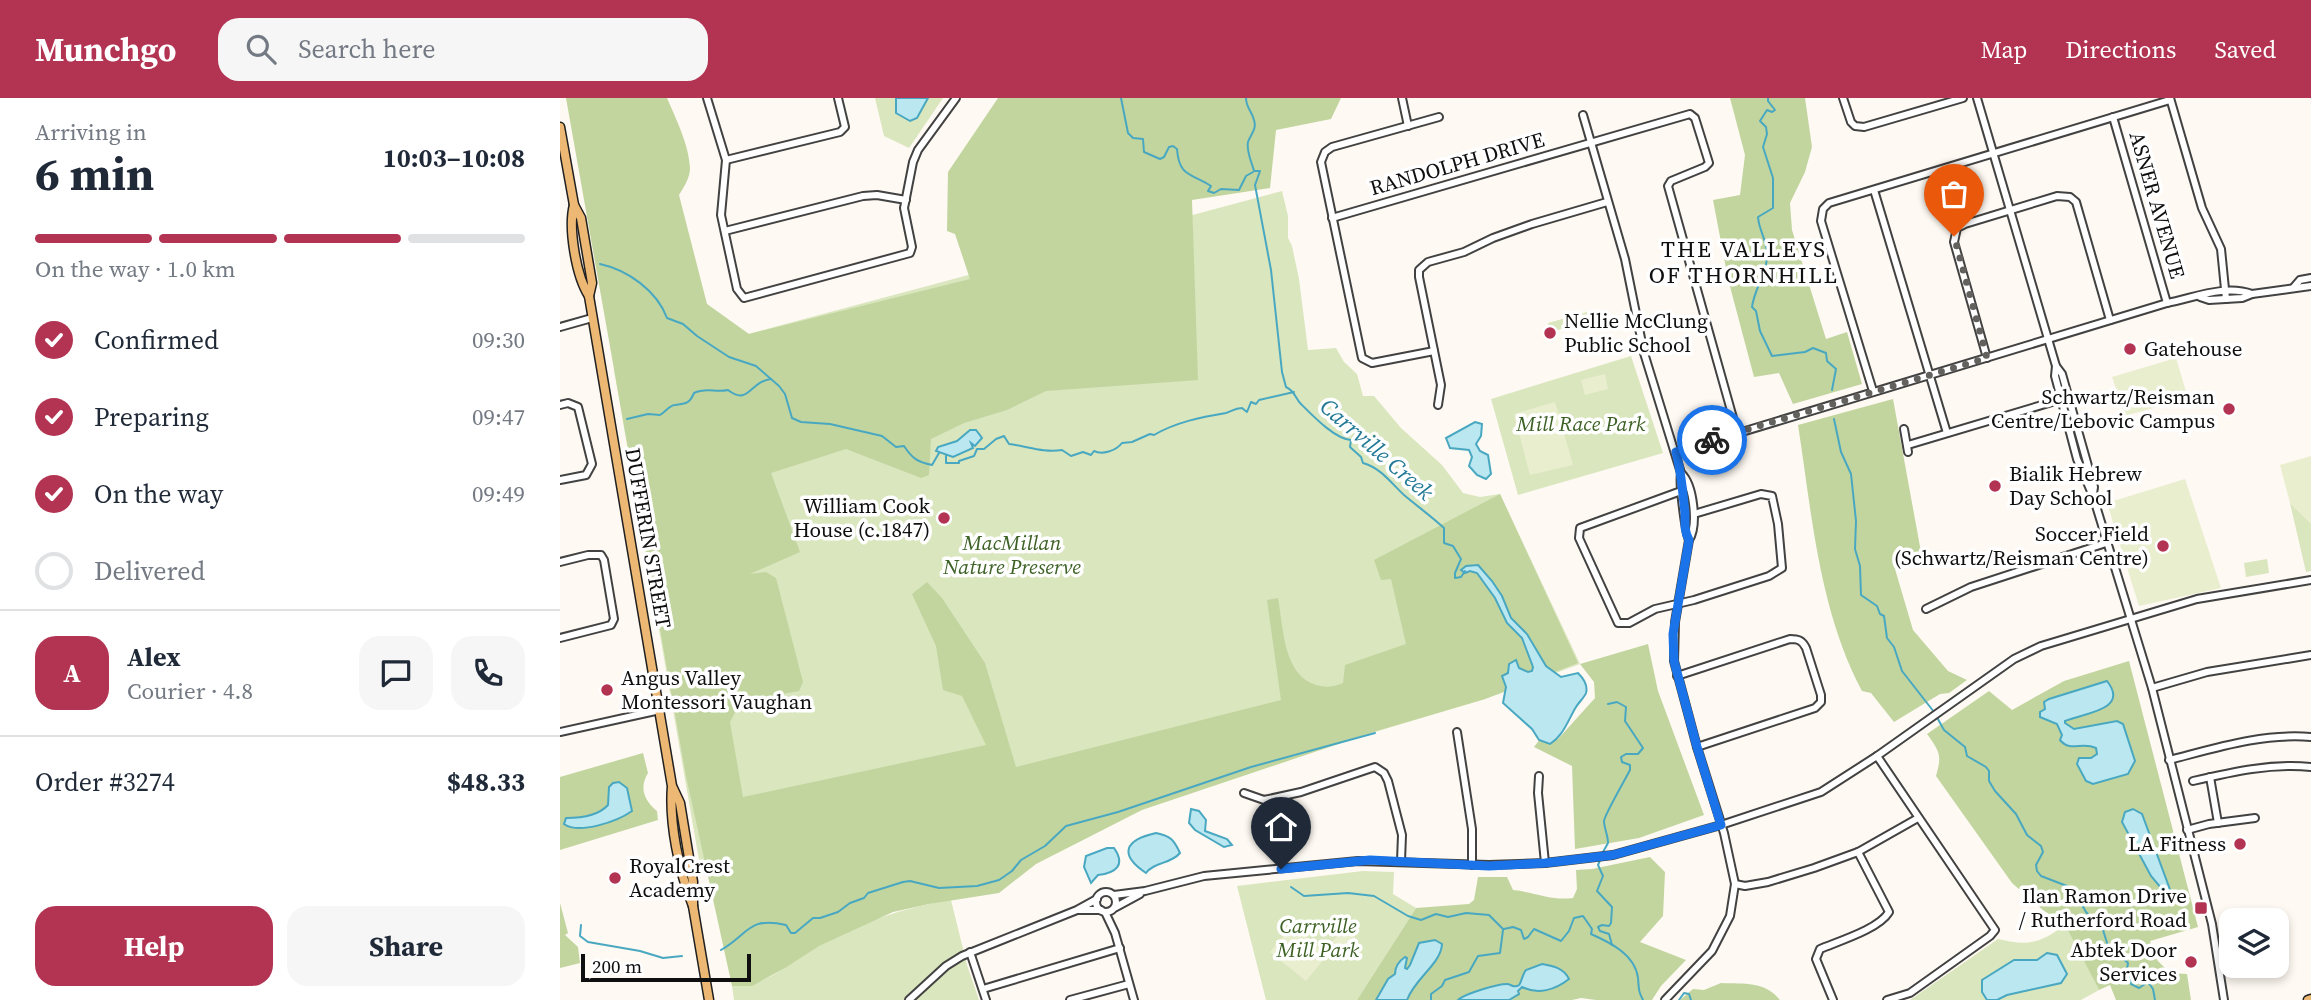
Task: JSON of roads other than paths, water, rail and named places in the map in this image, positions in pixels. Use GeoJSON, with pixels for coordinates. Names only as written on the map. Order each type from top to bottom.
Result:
{"type":"FeatureCollection","features":[{"type":"Feature","properties":{"kind":"main road","name":"DUFFERIN STREET"},"geometry":{"type":"LineString","coordinates":[[560,127],[574,205],[581,218],[592,283],[589,296],[592,318],[672,786],[680,803],[693,882],[693,906],[709,1000]]}},
{"type":"Feature","properties":{"kind":"street"},"geometry":{"type":"LineString","coordinates":[[726,160],[840,132],[845,127],[845,122],[838,98]]}},
{"type":"Feature","properties":{"kind":"street"},"geometry":{"type":"LineString","coordinates":[[710,99],[726,160],[721,201],[725,231],[737,289],[741,296],[749,297],[909,254],[912,247],[905,220],[906,200],[915,156],[956,98]]}},
{"type":"Feature","properties":{"kind":"street"},"geometry":{"type":"LineString","coordinates":[[1402,98],[1408,126]]}},
{"type":"Feature","properties":{"kind":"street"},"geometry":{"type":"LineString","coordinates":[[1843,98],[1851,122],[1855,126],[1864,127],[1963,98]]}},
{"type":"Feature","properties":{"kind":"street"},"geometry":{"type":"LineString","coordinates":[[1977,98],[2049,339],[2056,366],[2055,376],[2077,458],[2093,496],[2152,688],[2212,924],[2224,1000]]}},
{"type":"Feature","properties":{"kind":"street"},"geometry":{"type":"LineString","coordinates":[[1873,391],[1821,221],[1821,214],[1829,203],[2170,99],[2202,208],[2221,248],[2226,299]]}},
{"type":"Feature","properties":{"kind":"street","name":"RANDOLPH DRIVE"},"geometry":{"type":"LineString","coordinates":[[1332,218],[1426,193],[1690,114],[1695,118],[1709,163],[1671,181],[1668,186],[1737,432]]}},
{"type":"Feature","properties":{"kind":"street"},"geometry":{"type":"LineString","coordinates":[[1583,115],[1625,259],[1644,352],[1676,452],[1681,473],[1679,479],[1685,531],[1689,540]]}},
{"type":"Feature","properties":{"kind":"street"},"geometry":{"type":"LineString","coordinates":[[1434,351],[1372,363],[1359,354],[1321,162],[1325,152],[1332,147],[1439,117]]}},
{"type":"Feature","properties":{"kind":"street","name":"ASNER AVENUE"},"geometry":{"type":"LineString","coordinates":[[2113,117],[2167,303]]}},
{"type":"Feature","properties":{"kind":"street"},"geometry":{"type":"LineString","coordinates":[[1874,190],[1947,433]]}},
{"type":"Feature","properties":{"kind":"street"},"geometry":{"type":"LineString","coordinates":[[725,231],[863,196],[877,195],[906,200]]}},
{"type":"Feature","properties":{"kind":"street"},"geometry":{"type":"LineString","coordinates":[[1987,358],[1954,236],[1957,228],[1965,224],[2057,196],[2070,197],[2076,202],[2110,320]]}},
{"type":"Feature","properties":{"kind":"street"},"geometry":{"type":"LineString","coordinates":[[1438,405],[1441,385],[1419,277],[1422,267],[1428,262],[1464,252],[1532,224],[1607,202]]}},
{"type":"Feature","properties":{"kind":"street"},"geometry":{"type":"LineString","coordinates":[[2294,287],[2300,280],[2311,278]]}},
{"type":"Feature","properties":{"kind":"street"},"geometry":{"type":"LineString","coordinates":[[2200,297],[2209,300],[2242,298],[2252,294],[2311,286]]}},
{"type":"Feature","properties":{"kind":"street"},"geometry":{"type":"LineString","coordinates":[[1676,452],[2167,303],[2225,290],[2242,290],[2252,294]]}},
{"type":"Feature","properties":{"kind":"street"},"geometry":{"type":"LineString","coordinates":[[560,327],[592,318]]}},
{"type":"Feature","properties":{"kind":"street"},"geometry":{"type":"LineString","coordinates":[[2056,366],[2062,374],[2094,487],[2093,496]]}},
{"type":"Feature","properties":{"kind":"street"},"geometry":{"type":"LineString","coordinates":[[1904,429],[1908,448],[1947,433],[2062,399]]}},
{"type":"Feature","properties":{"kind":"street"},"geometry":{"type":"LineString","coordinates":[[560,405],[573,403],[581,411],[592,464],[586,475],[560,480]]}},
{"type":"Feature","properties":{"kind":"street"},"geometry":{"type":"LineString","coordinates":[[1665,1000],[1712,951],[1730,916],[1735,884],[1721,825],[1677,676],[1673,645],[1689,540],[1694,533],[1694,513],[1687,478],[1681,473]]}},
{"type":"Feature","properties":{"kind":"street"},"geometry":{"type":"LineString","coordinates":[[1681,491],[1582,526],[1578,534],[1618,623],[1629,623],[1655,609],[1780,571],[1783,565],[1774,500],[1769,494],[1694,513]]}},
{"type":"Feature","properties":{"kind":"street"},"geometry":{"type":"LineString","coordinates":[[1926,609],[1971,587],[2106,543]]}},
{"type":"Feature","properties":{"kind":"street"},"geometry":{"type":"LineString","coordinates":[[560,562],[601,555],[614,619],[607,627],[589,629],[560,638]]}},
{"type":"Feature","properties":{"kind":"street"},"geometry":{"type":"LineString","coordinates":[[909,1000],[946,966],[970,952],[1077,910],[1104,892],[1114,895],[1145,891],[1204,876],[1358,861],[1472,865],[1545,863],[1613,855],[1721,825],[1821,792],[1877,756],[2014,659],[2041,646],[2197,599],[2311,579]]}},
{"type":"Feature","properties":{"kind":"street"},"geometry":{"type":"LineString","coordinates":[[1677,676],[1797,639],[1802,641],[1806,648],[1821,695],[1821,702],[1815,708],[1697,747]]}},
{"type":"Feature","properties":{"kind":"street"},"geometry":{"type":"LineString","coordinates":[[2152,688],[2207,672],[2311,655]]}},
{"type":"Feature","properties":{"kind":"street"},"geometry":{"type":"LineString","coordinates":[[561,730],[660,710]]}},
{"type":"Feature","properties":{"kind":"street"},"geometry":{"type":"LineString","coordinates":[[1457,732],[1472,830],[1472,865]]}},
{"type":"Feature","properties":{"kind":"street"},"geometry":{"type":"LineString","coordinates":[[2169,760],[2258,738],[2286,735],[2311,737]]}},
{"type":"Feature","properties":{"kind":"street"},"geometry":{"type":"LineString","coordinates":[[1877,756],[1994,930],[1990,936],[1910,993],[1887,1000]]}},
{"type":"Feature","properties":{"kind":"street"},"geometry":{"type":"LineString","coordinates":[[2193,781],[2258,768],[2294,765],[2311,767]]}},
{"type":"Feature","properties":{"kind":"street"},"geometry":{"type":"LineString","coordinates":[[1244,793],[1264,800],[1301,792],[1375,767],[1384,773],[1388,781],[1402,835],[1401,861]]}},
{"type":"Feature","properties":{"kind":"street"},"geometry":{"type":"LineString","coordinates":[[1539,776],[1538,793],[1545,863]]}},
{"type":"Feature","properties":{"kind":"street"},"geometry":{"type":"LineString","coordinates":[[2210,777],[2218,823]]}},
{"type":"Feature","properties":{"kind":"street"},"geometry":{"type":"LineString","coordinates":[[1735,884],[1745,886],[1768,882],[1858,852],[1919,818]]}},
{"type":"Feature","properties":{"kind":"street"},"geometry":{"type":"LineString","coordinates":[[2187,830],[2255,818]]}},
{"type":"Feature","properties":{"kind":"street"},"geometry":{"type":"LineString","coordinates":[[1833,1000],[1815,959],[1820,948],[1870,927],[1885,919],[1889,912],[1858,852]]}},
{"type":"Feature","properties":{"kind":"street"},"geometry":{"type":"LineString","coordinates":[[1077,910],[1103,911],[1114,908],[1145,891]]}},
{"type":"Feature","properties":{"kind":"street"},"geometry":{"type":"LineString","coordinates":[[1114,895],[1115,933]]}},
{"type":"Feature","properties":{"kind":"street"},"geometry":{"type":"LineString","coordinates":[[1097,899],[1097,905],[1115,933],[1134,1000]]}},
{"type":"Feature","properties":{"kind":"street"},"geometry":{"type":"LineString","coordinates":[[983,989],[1120,948]]}},
{"type":"Feature","properties":{"kind":"street"},"geometry":{"type":"LineString","coordinates":[[970,952],[986,1000]]}},
{"type":"Feature","properties":{"kind":"street"},"geometry":{"type":"LineString","coordinates":[[1070,1000],[1129,984]]}},
{"type":"Feature","properties":{"kind":"water"},"geometry":{"type":"Polygon","coordinates":[[[896,98],[928,98],[917,118],[910,121],[896,113],[896,98]]]}},
{"type":"Feature","properties":{"kind":"water"},"geometry":{"type":"Polygon","coordinates":[[[1475,422],[1482,424],[1481,436],[1476,444],[1480,451],[1488,455],[1491,474],[1486,479],[1477,475],[1469,466],[1472,457],[1469,450],[1450,448],[1446,438],[1475,422]]]}},
{"type":"Feature","properties":{"kind":"water"},"geometry":{"type":"Polygon","coordinates":[[[970,430],[976,430],[982,438],[975,446],[971,443],[973,448],[953,457],[936,451],[938,447],[957,441],[970,430]]]}},
{"type":"Feature","properties":{"kind":"water"},"geometry":{"type":"Polygon","coordinates":[[[1478,565],[1492,581],[1511,618],[1527,634],[1546,666],[1561,677],[1578,673],[1585,682],[1585,695],[1562,732],[1550,744],[1539,740],[1532,729],[1503,703],[1506,687],[1502,676],[1508,673],[1509,664],[1516,660],[1519,668],[1528,672],[1532,671],[1533,667],[1522,638],[1507,623],[1495,598],[1477,573],[1465,573],[1461,570],[1466,566],[1478,565]]]}},
{"type":"Feature","properties":{"kind":"water"},"geometry":{"type":"Polygon","coordinates":[[[2107,681],[2113,691],[2109,704],[2065,723],[2074,729],[2117,721],[2123,724],[2135,761],[2128,774],[2093,784],[2086,781],[2077,764],[2079,758],[2091,758],[2097,754],[2096,748],[2064,744],[2060,740],[2062,735],[2057,724],[2040,717],[2040,712],[2045,709],[2044,702],[2049,699],[2107,681]]]}},
{"type":"Feature","properties":{"kind":"water"},"geometry":{"type":"Polygon","coordinates":[[[619,782],[627,788],[632,811],[618,819],[588,827],[571,827],[564,824],[566,818],[588,816],[604,809],[608,805],[609,787],[619,782]]]}},
{"type":"Feature","properties":{"kind":"water"},"geometry":{"type":"Polygon","coordinates":[[[1191,809],[1199,811],[1206,820],[1205,831],[1227,839],[1232,845],[1224,847],[1195,830],[1189,823],[1191,809]]]}},
{"type":"Feature","properties":{"kind":"water"},"geometry":{"type":"Polygon","coordinates":[[[2133,809],[2142,814],[2172,895],[2171,900],[2151,876],[2122,822],[2125,812],[2133,809]]]}},
{"type":"Feature","properties":{"kind":"water"},"geometry":{"type":"Polygon","coordinates":[[[1156,833],[1171,839],[1180,853],[1146,873],[1131,860],[1129,848],[1137,840],[1156,833]]]}},
{"type":"Feature","properties":{"kind":"water"},"geometry":{"type":"Polygon","coordinates":[[[1114,848],[1119,863],[1114,870],[1098,875],[1091,883],[1084,867],[1086,856],[1114,848]]]}},
{"type":"Feature","properties":{"kind":"water"},"geometry":{"type":"Polygon","coordinates":[[[1435,940],[1442,944],[1441,951],[1407,1000],[1376,1000],[1388,979],[1395,974],[1401,960],[1407,958],[1407,969],[1419,943],[1435,940]]]}},
{"type":"Feature","properties":{"kind":"water"},"geometry":{"type":"Polygon","coordinates":[[[2047,953],[2057,955],[2067,974],[2061,983],[2007,995],[1997,1000],[1987,1000],[1982,992],[1982,980],[2014,960],[2037,960],[2047,953]]]}},
{"type":"Feature","properties":{"kind":"water"},"geometry":{"type":"Polygon","coordinates":[[[1542,964],[1561,970],[1569,979],[1546,990],[1534,991],[1522,987],[1518,991],[1519,994],[1509,1000],[1458,1000],[1496,986],[1517,986],[1526,970],[1542,964]]]}},
{"type":"Feature","properties":{"kind":"waterway","name":"Carrville Creek"},"geometry":{"type":"LineString","coordinates":[[1121,98],[1128,133],[1133,138],[1143,139],[1144,152],[1160,159],[1169,147],[1173,146],[1177,149],[1183,170],[1211,186],[1208,191],[1214,193],[1221,189],[1239,190],[1246,176],[1253,172]]}},
{"type":"Feature","properties":{"kind":"waterway","name":"Carrville Creek"},"geometry":{"type":"LineString","coordinates":[[1246,98],[1255,123],[1248,149],[1254,171],[1260,171],[1255,185],[1271,270],[1286,387],[1324,426],[1338,436],[1351,440],[1350,447],[1361,457],[1363,463],[1380,472],[1444,528],[1444,543],[1453,546],[1461,559],[1455,578],[1461,577],[1465,571]]}},
{"type":"Feature","properties":{"kind":"waterway"},"geometry":{"type":"LineString","coordinates":[[1768,98],[1775,110],[1767,110],[1760,121],[1766,127],[1763,147],[1773,178],[1773,208],[1758,217],[1767,248],[1767,259],[1752,307],[1756,311],[1760,331],[1772,356],[1805,352],[1813,348],[1826,353],[1827,361],[1836,369],[1832,390]]}},
{"type":"Feature","properties":{"kind":"waterway"},"geometry":{"type":"LineString","coordinates":[[600,264],[621,271],[640,283],[656,299],[667,318],[683,324],[729,357],[756,366],[785,394],[792,418],[801,422],[830,424],[882,436],[896,447],[904,446],[915,459],[927,464],[932,465],[939,453]]}},
{"type":"Feature","properties":{"kind":"waterway"},"geometry":{"type":"LineString","coordinates":[[627,419],[648,414],[660,415],[671,406],[688,402],[694,393],[699,391],[728,390],[740,395],[771,379]]}},
{"type":"Feature","properties":{"kind":"waterway"},"geometry":{"type":"LineString","coordinates":[[946,455],[946,463],[959,463],[974,456],[977,449],[984,449],[1004,436],[1009,444],[1042,450],[1062,450],[1071,456],[1083,452],[1091,455],[1094,451],[1109,452],[1122,443],[1154,435],[1189,421],[1240,408],[1247,412],[1251,402],[1256,404],[1259,400],[1294,392]]}},
{"type":"Feature","properties":{"kind":"waterway"},"geometry":{"type":"LineString","coordinates":[[1834,419],[1841,452],[1851,474],[1856,521],[1855,549],[1860,566],[1861,595],[1877,606],[1880,614],[1884,616],[1887,638],[1894,647],[1902,671],[1934,712],[1944,730],[1965,747],[1967,756],[1986,767],[1989,781],[1995,791],[2016,814],[2027,835],[2041,846],[2043,852],[2036,865],[2037,871],[2041,876],[2074,891],[2086,912],[2103,930],[2108,946],[2128,963],[2131,984],[2139,988],[2148,982],[2153,989],[2155,1000]]}},
{"type":"Feature","properties":{"kind":"waterway","name":"Carrville Creek"},"geometry":{"type":"LineString","coordinates":[[1603,852],[1608,843],[1605,818],[1630,770],[1630,765],[1622,762],[1621,757],[1638,754],[1643,748],[1625,721],[1626,707],[1617,702],[1608,704]]}},
{"type":"Feature","properties":{"kind":"waterway"},"geometry":{"type":"LineString","coordinates":[[721,950],[756,925],[786,925],[791,933],[795,933],[813,918],[838,912],[868,893],[903,882],[910,881],[939,888],[977,886],[999,880],[1021,860],[1045,846],[1066,826],[1118,812],[1251,767],[1375,733]]}},
{"type":"Feature","properties":{"kind":"waterway","name":"Carrville Creek"},"geometry":{"type":"LineString","coordinates":[[1601,858],[1598,865],[1603,876],[1597,891],[1612,907],[1609,926],[1598,927],[1600,931],[1609,934],[1612,945]]}},
{"type":"Feature","properties":{"kind":"waterway"},"geometry":{"type":"LineString","coordinates":[[1291,887],[1304,896],[1348,893],[1374,896],[1408,916],[1421,920],[1436,914],[1448,917],[1466,913],[1489,915],[1503,929]]}},
{"type":"Feature","properties":{"kind":"waterway"},"geometry":{"type":"LineString","coordinates":[[1504,929],[1513,927],[1521,930],[1524,939],[1534,929],[1561,941],[1574,918],[1583,916],[1592,929],[1591,934],[1620,950],[1632,962],[1643,1000]]}},
{"type":"Feature","properties":{"kind":"waterway"},"geometry":{"type":"LineString","coordinates":[[581,925],[580,936],[588,942],[663,958],[682,956]]}},
{"type":"Feature","properties":{"kind":"waterway"},"geometry":{"type":"LineString","coordinates":[[1431,1000],[1431,994],[1442,986],[1445,980],[1469,972],[1478,956],[1500,953],[1503,930]]}},
{"type":"Feature","properties":{"kind":"waterway","name":"Carrville Creek"},"geometry":{"type":"LineString","coordinates":[[1679,1000],[1684,993],[1689,994],[1691,1000]]}},
{"type":"Feature","properties":{"kind":"place","name":"Nellie McClung Public School"},"geometry":{"type":"Point","coordinates":[1550,333]}},
{"type":"Feature","properties":{"kind":"place","name":"Gatehouse"},"geometry":{"type":"Point","coordinates":[2130,349]}},
{"type":"Feature","properties":{"kind":"place","name":"Schwartz/Reisman Centre/Lebovic Campus"},"geometry":{"type":"Point","coordinates":[2229,409]}},
{"type":"Feature","properties":{"kind":"place","name":"Bialik Hebrew Day School"},"geometry":{"type":"Point","coordinates":[1995,486]}},
{"type":"Feature","properties":{"kind":"place","name":"William Cook House (c.1847)"},"geometry":{"type":"Point","coordinates":[944,518]}},
{"type":"Feature","properties":{"kind":"place","name":"Soccer Field (Schwartz/Reisman Centre)"},"geometry":{"type":"Point","coordinates":[2163,546]}},
{"type":"Feature","properties":{"kind":"place","name":"Angus Valley Montessori Vaughan"},"geometry":{"type":"Point","coordinates":[607,690]}},
{"type":"Feature","properties":{"kind":"place","name":"LA Fitness"},"geometry":{"type":"Point","coordinates":[2240,844]}},
{"type":"Feature","properties":{"kind":"place","name":"RoyalCrest Academy"},"geometry":{"type":"Point","coordinates":[615,878]}},
{"type":"Feature","properties":{"kind":"place","name":"Ilan Ramon Drive / Rutherford Road"},"geometry":{"type":"Point","coordinates":[2201,908]}},
{"type":"Feature","properties":{"kind":"place","name":"Abtek Door Services"},"geometry":{"type":"Point","coordinates":[2191,962]}},
{"type":"Feature","properties":{"kind":"district","name":"THE VALLEYS OF THORNHILL"},"geometry":{"type":"Point","coordinates":[1744,262]}},
{"type":"Feature","properties":{"kind":"park label","name":"Mill Race Park"},"geometry":{"type":"Point","coordinates":[1581,424]}},
{"type":"Feature","properties":{"kind":"park label","name":"MacMillan Nature Preserve"},"geometry":{"type":"Point","coordinates":[1012,555]}},
{"type":"Feature","properties":{"kind":"park label","name":"Carrville Mill Park"},"geometry":{"type":"Point","coordinates":[1318,938]}}]}
